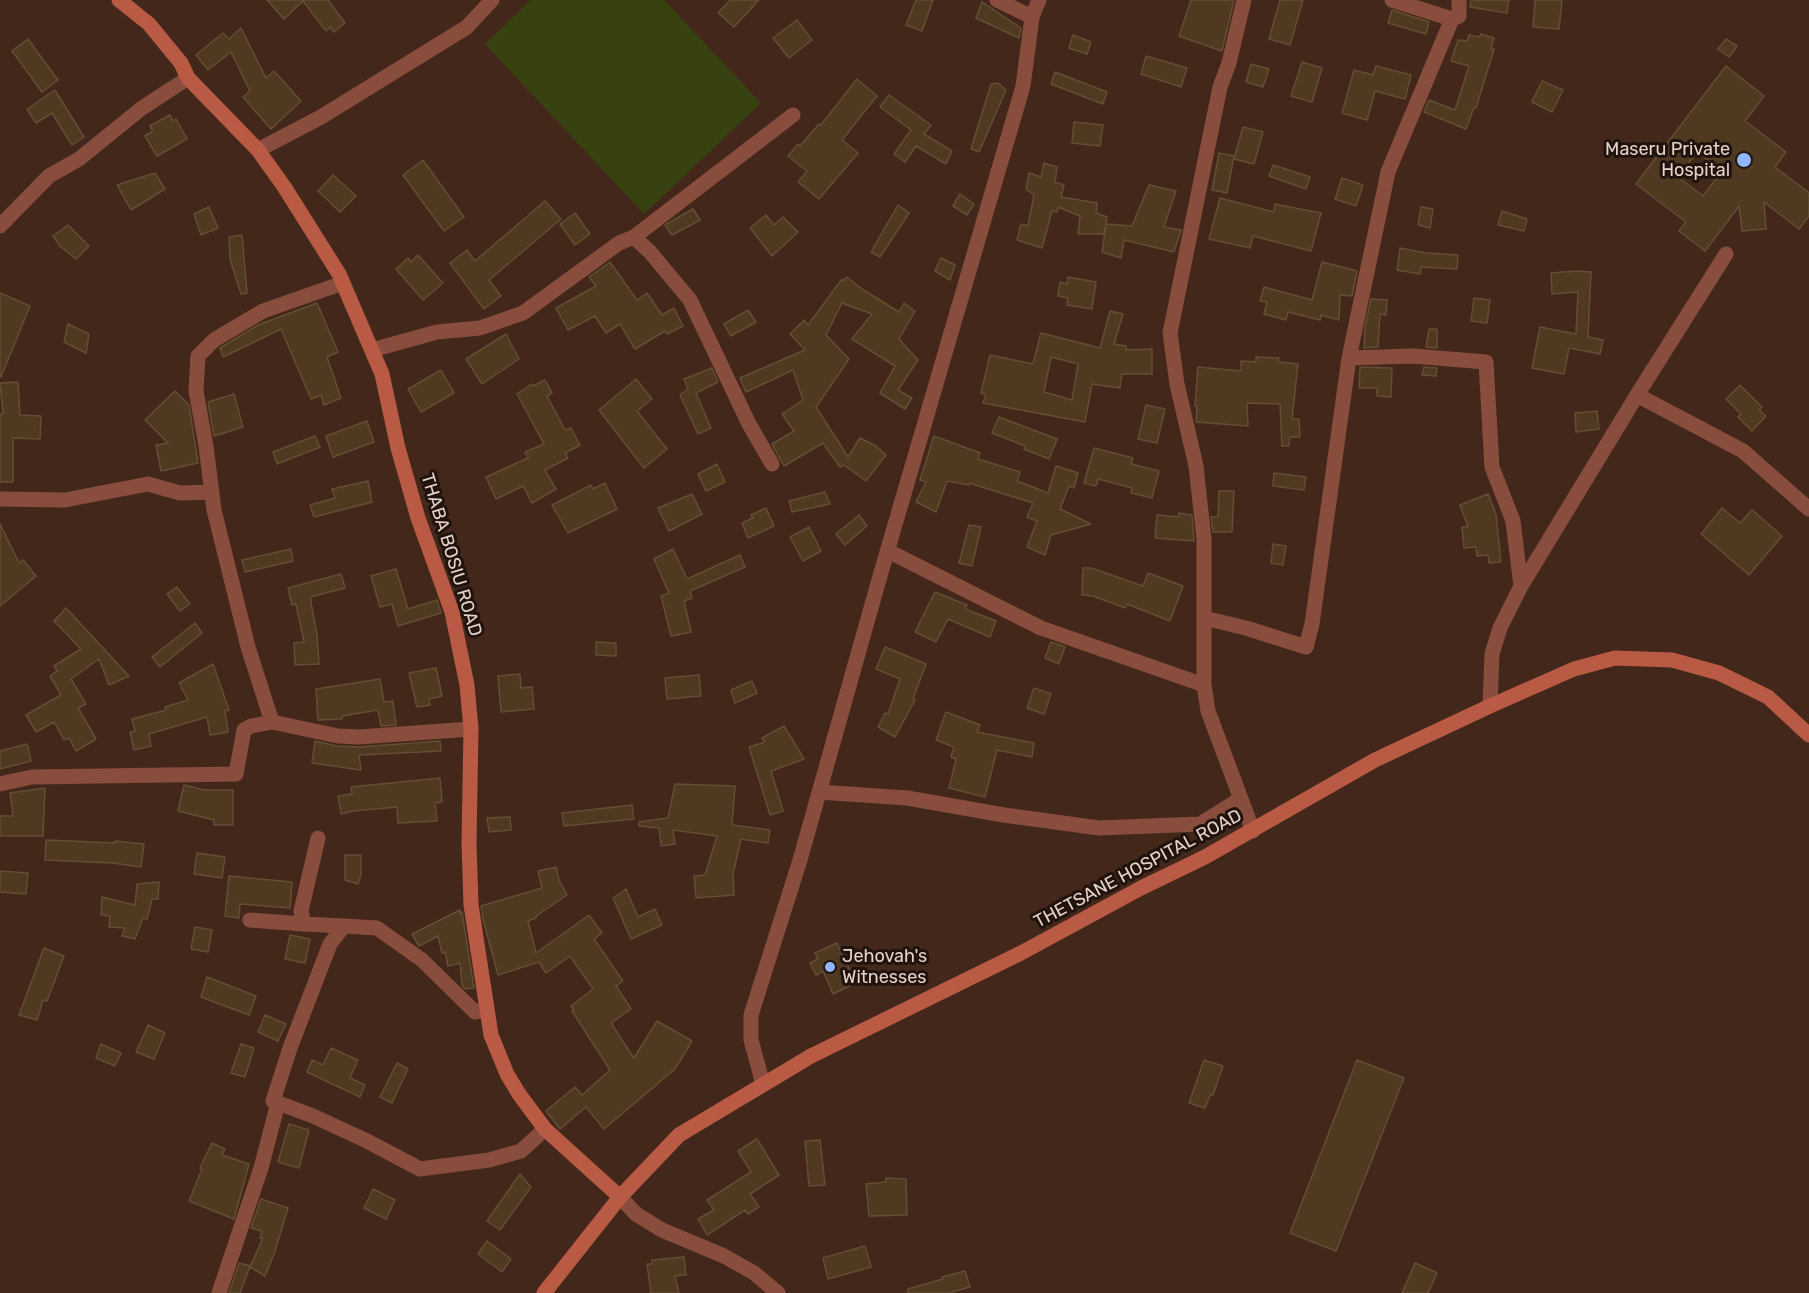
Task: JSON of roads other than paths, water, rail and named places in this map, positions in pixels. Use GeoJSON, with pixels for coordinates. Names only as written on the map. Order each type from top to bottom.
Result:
{"type":"FeatureCollection","features":[{"type":"Feature","properties":{"kind":"main road","name":"THABA BOSIU ROAD"},"geometry":{"type":"LineString","coordinates":[[119,0],[149,24],[181,63],[188,78],[258,150],[285,188],[343,283],[372,350],[382,374],[398,448],[418,518],[452,612],[467,685],[471,729],[469,843],[471,905],[491,1035],[507,1074],[545,1129],[620,1197]]}},
{"type":"Feature","properties":{"kind":"main road","name":"THETSANE HOSPITAL ROAD"},"geometry":{"type":"LineString","coordinates":[[544,1293],[620,1197],[679,1135],[811,1056],[1021,953],[1141,888],[1206,857],[1375,760],[1490,706],[1574,669],[1615,658],[1672,660],[1719,674],[1768,698],[1809,735]]}},
{"type":"Feature","properties":{"kind":"street"},"geometry":{"type":"LineString","coordinates":[[258,150],[321,117],[467,27],[492,0]]}},
{"type":"Feature","properties":{"kind":"street"},"geometry":{"type":"LineString","coordinates":[[997,0],[1032,17]]}},
{"type":"Feature","properties":{"kind":"street"},"geometry":{"type":"LineString","coordinates":[[763,1084],[751,1040],[751,1015],[819,792],[1023,86],[1032,17],[1039,0]]}},
{"type":"Feature","properties":{"kind":"street"},"geometry":{"type":"LineString","coordinates":[[1244,0],[1229,63],[1220,87],[1170,333],[1177,384],[1197,466],[1204,538],[1204,685],[1208,711],[1253,831]]}},
{"type":"Feature","properties":{"kind":"street"},"geometry":{"type":"LineString","coordinates":[[1392,0],[1452,20]]}},
{"type":"Feature","properties":{"kind":"street"},"geometry":{"type":"LineString","coordinates":[[1204,618],[1246,628],[1306,647],[1312,624],[1349,358],[1388,172],[1452,20],[1459,16],[1460,0]]}},
{"type":"Feature","properties":{"kind":"street"},"geometry":{"type":"LineString","coordinates":[[0,226],[49,176],[79,159],[142,108],[188,78]]}},
{"type":"Feature","properties":{"kind":"street"},"geometry":{"type":"LineString","coordinates":[[372,350],[437,332],[480,328],[523,313],[613,247],[634,237],[793,115]]}},
{"type":"Feature","properties":{"kind":"street"},"geometry":{"type":"LineString","coordinates":[[634,237],[650,252],[690,300],[749,424],[772,464]]}},
{"type":"Feature","properties":{"kind":"street"},"geometry":{"type":"LineString","coordinates":[[1490,706],[1492,654],[1500,628],[1521,586],[1726,254]]}},
{"type":"Feature","properties":{"kind":"street"},"geometry":{"type":"LineString","coordinates":[[272,722],[248,647],[214,510],[196,391],[198,356],[214,340],[263,311],[343,283]]}},
{"type":"Feature","properties":{"kind":"street"},"geometry":{"type":"LineString","coordinates":[[1349,358],[1413,356],[1486,362],[1492,467],[1513,521],[1521,586]]}},
{"type":"Feature","properties":{"kind":"street"},"geometry":{"type":"LineString","coordinates":[[1637,395],[1743,451],[1809,509]]}},
{"type":"Feature","properties":{"kind":"street"},"geometry":{"type":"LineString","coordinates":[[0,499],[64,500],[148,484],[180,494],[212,492]]}},
{"type":"Feature","properties":{"kind":"street"},"geometry":{"type":"LineString","coordinates":[[888,551],[1041,628],[1204,685]]}},
{"type":"Feature","properties":{"kind":"street"},"geometry":{"type":"LineString","coordinates":[[0,784],[32,777],[236,774],[244,730],[251,726],[272,722],[338,736],[375,737],[471,729]]}},
{"type":"Feature","properties":{"kind":"street"},"geometry":{"type":"LineString","coordinates":[[819,792],[907,798],[1004,815],[1099,828],[1200,824],[1240,799]]}},
{"type":"Feature","properties":{"kind":"street"},"geometry":{"type":"LineString","coordinates":[[304,924],[301,911],[318,838]]}},
{"type":"Feature","properties":{"kind":"street"},"geometry":{"type":"LineString","coordinates":[[250,920],[377,928],[422,960],[475,1012],[486,1009]]}},
{"type":"Feature","properties":{"kind":"street"},"geometry":{"type":"LineString","coordinates":[[344,926],[330,944],[273,1101],[313,1116],[365,1140],[420,1169],[489,1160],[521,1151],[545,1129]]}},
{"type":"Feature","properties":{"kind":"street"},"geometry":{"type":"LineString","coordinates":[[219,1293],[261,1168],[279,1103]]}},
{"type":"Feature","properties":{"kind":"street"},"geometry":{"type":"LineString","coordinates":[[620,1197],[636,1215],[662,1230],[724,1256],[754,1273],[778,1293]]}},
{"type":"Feature","properties":{"kind":"place","name":"Maseru Private Hospital"},"geometry":{"type":"Point","coordinates":[1744,160]}},
{"type":"Feature","properties":{"kind":"place","name":"Jehovah's Witnesses"},"geometry":{"type":"Point","coordinates":[830,967]}}]}
